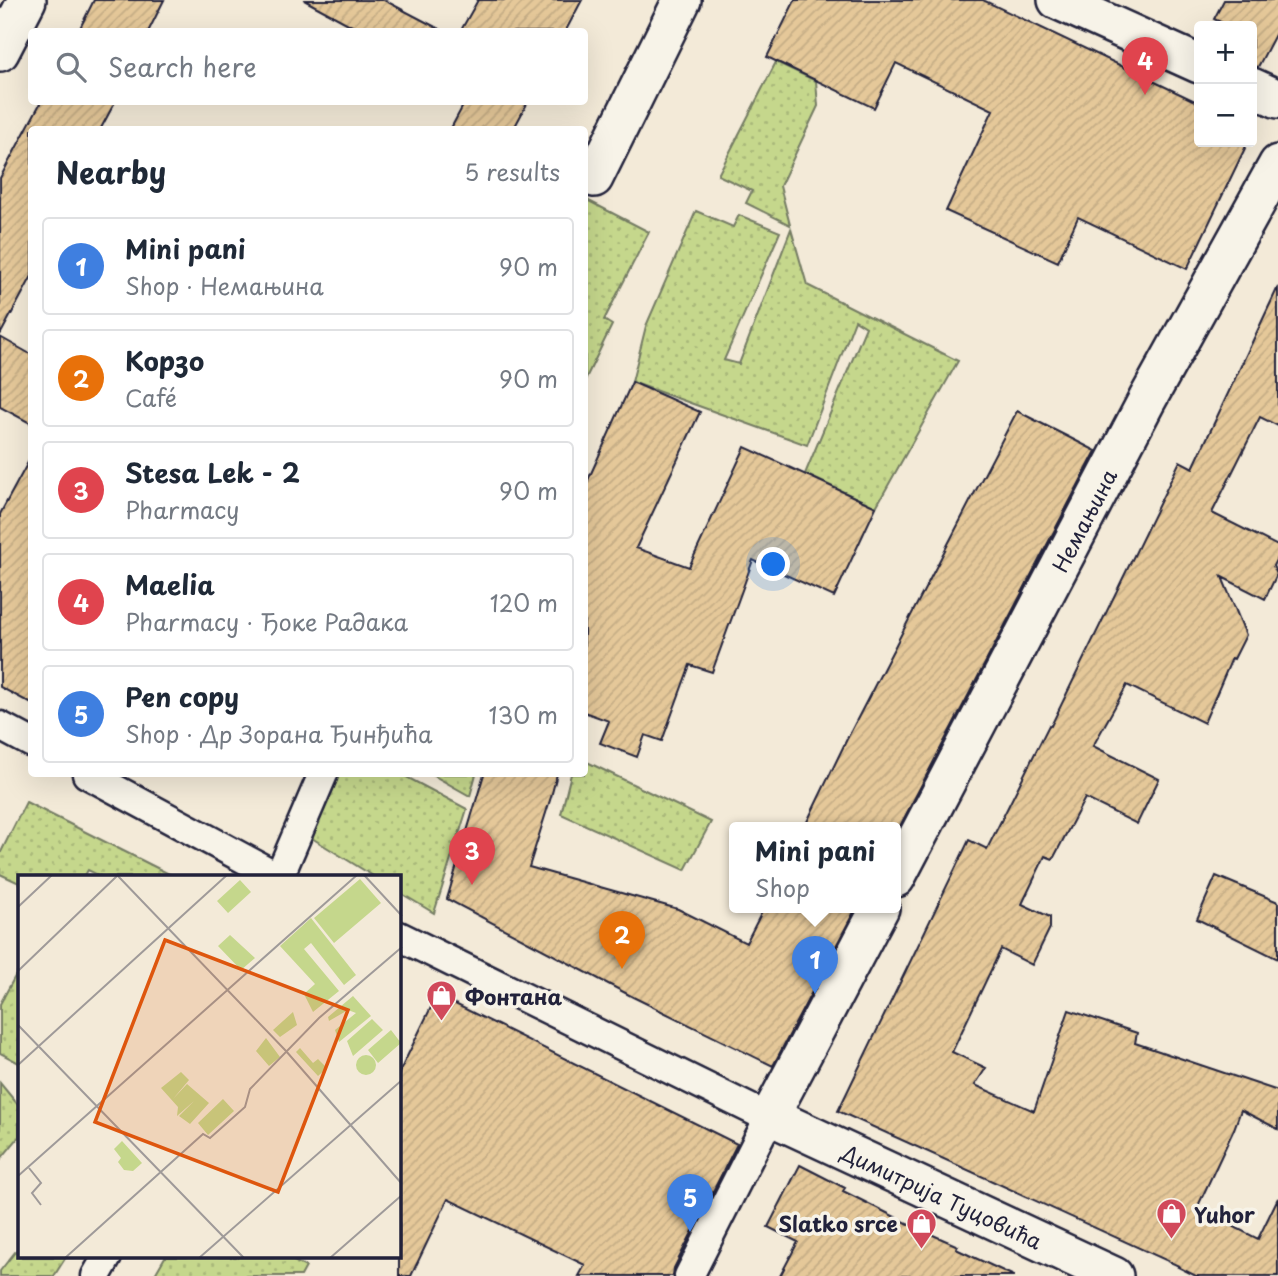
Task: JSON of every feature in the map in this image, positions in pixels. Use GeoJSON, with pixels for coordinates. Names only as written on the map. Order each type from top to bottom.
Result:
{"type":"FeatureCollection","features":[{"type":"Feature","properties":{"kind":"street"},"geometry":{"type":"LineString","coordinates":[[0,52],[27,0]]}},
{"type":"Feature","properties":{"kind":"street"},"geometry":{"type":"LineString","coordinates":[[589,178],[682,0]]}},
{"type":"Feature","properties":{"kind":"street"},"geometry":{"type":"LineString","coordinates":[[1058,0],[1194,62]]}},
{"type":"Feature","properties":{"kind":"street"},"geometry":{"type":"LineString","coordinates":[[1257,89],[1278,99]]}},
{"type":"Feature","properties":{"kind":"street","name":"Немањина"},"geometry":{"type":"LineString","coordinates":[[901,867],[1147,400],[1278,164]]}},
{"type":"Feature","properties":{"kind":"street"},"geometry":{"type":"LineString","coordinates":[[0,726],[28,741]]}},
{"type":"Feature","properties":{"kind":"street"},"geometry":{"type":"LineString","coordinates":[[93,777],[275,875]]}},
{"type":"Feature","properties":{"kind":"street"},"geometry":{"type":"LineString","coordinates":[[280,875],[322,777]]}},
{"type":"Feature","properties":{"kind":"street"},"geometry":{"type":"LineString","coordinates":[[689,1276],[877,913]]}},
{"type":"Feature","properties":{"kind":"street"},"geometry":{"type":"LineString","coordinates":[[401,937],[757,1112],[771,1116]]}},
{"type":"Feature","properties":{"kind":"street","name":"Димитрија Туцовића"},"geometry":{"type":"LineString","coordinates":[[771,1116],[1114,1276]]}},
{"type":"Feature","properties":{"kind":"street"},"geometry":{"type":"LineString","coordinates":[[96,1276],[106,1258]]}},
{"type":"Feature","properties":{"kind":"green space"},"geometry":{"type":"Polygon","coordinates":[[[776,62],[816,81],[818,106],[780,186],[790,225],[746,203],[752,191],[718,175],[776,62]]]}},
{"type":"Feature","properties":{"kind":"green space"},"geometry":{"type":"Polygon","coordinates":[[[588,201],[649,232],[604,320],[612,325],[588,374],[588,201]]]}},
{"type":"Feature","properties":{"kind":"green space"},"geometry":{"type":"Polygon","coordinates":[[[696,211],[733,227],[739,215],[780,232],[724,360],[739,364],[791,229],[807,285],[958,361],[876,507],[805,474],[866,327],[855,320],[807,445],[632,382],[646,326],[696,211]]]}},
{"type":"Feature","properties":{"kind":"green space"},"geometry":{"type":"Polygon","coordinates":[[[588,762],[711,822],[685,870],[561,814],[570,777],[588,777],[588,762]]]}},
{"type":"Feature","properties":{"kind":"green space"},"geometry":{"type":"Polygon","coordinates":[[[332,777],[407,777],[467,809],[434,913],[401,893],[401,875],[372,875],[302,832],[332,777]]]}},
{"type":"Feature","properties":{"kind":"green space"},"geometry":{"type":"Polygon","coordinates":[[[436,777],[475,777],[470,796],[436,777]]]}},
{"type":"Feature","properties":{"kind":"green space"},"geometry":{"type":"Polygon","coordinates":[[[26,802],[171,875],[98,875],[88,870],[85,875],[18,875],[18,883],[0,874],[0,854],[26,802]]]}},
{"type":"Feature","properties":{"kind":"green space"},"geometry":{"type":"Polygon","coordinates":[[[18,971],[18,1062],[0,1053],[0,1004],[18,971]]]}},
{"type":"Feature","properties":{"kind":"green space"},"geometry":{"type":"Polygon","coordinates":[[[0,1083],[18,1105],[18,1138],[0,1160],[0,1083]]]}},
{"type":"Feature","properties":{"kind":"green space"},"geometry":{"type":"Polygon","coordinates":[[[18,1248],[18,1258],[65,1258],[54,1276],[0,1276],[0,1271],[18,1248]]]}},
{"type":"Feature","properties":{"kind":"green space"},"geometry":{"type":"Polygon","coordinates":[[[164,1258],[288,1258],[306,1267],[301,1276],[154,1276],[164,1258]]]}},
{"type":"Feature","properties":{"kind":"building"},"geometry":{"type":"Polygon","coordinates":[[[94,0],[164,0],[150,28],[80,28],[94,0]]]}},
{"type":"Feature","properties":{"kind":"building"},"geometry":{"type":"Polygon","coordinates":[[[304,0],[384,0],[437,28],[356,28],[304,0]]]}},
{"type":"Feature","properties":{"kind":"building"},"geometry":{"type":"Polygon","coordinates":[[[478,0],[582,0],[567,28],[462,28],[478,0]]]}},
{"type":"Feature","properties":{"kind":"building"},"geometry":{"type":"Polygon","coordinates":[[[795,0],[983,0],[1194,101],[1194,147],[1246,147],[1187,269],[1078,217],[1058,262],[946,211],[993,110],[896,63],[874,108],[767,57],[795,0]]]}},
{"type":"Feature","properties":{"kind":"building"},"geometry":{"type":"Polygon","coordinates":[[[1224,0],[1278,0],[1278,29],[1258,67],[1257,21],[1214,19],[1224,0]]]}},
{"type":"Feature","properties":{"kind":"building"},"geometry":{"type":"Polygon","coordinates":[[[39,105],[113,105],[102,126],[28,126],[39,105]]]}},
{"type":"Feature","properties":{"kind":"building"},"geometry":{"type":"Polygon","coordinates":[[[463,105],[526,105],[515,126],[452,126],[463,105]]]}},
{"type":"Feature","properties":{"kind":"building"},"geometry":{"type":"Polygon","coordinates":[[[28,126],[28,283],[0,335],[0,178],[28,126]]]}},
{"type":"Feature","properties":{"kind":"building"},"geometry":{"type":"Polygon","coordinates":[[[1278,287],[1278,426],[1260,417],[1212,513],[1278,546],[1278,556],[1273,566],[1277,574],[1265,599],[1222,577],[1246,635],[1234,659],[1232,658],[1204,723],[1127,685],[1093,746],[1159,779],[1137,824],[1085,798],[1053,859],[1045,856],[1022,904],[1050,917],[1050,928],[1032,965],[1001,949],[952,1052],[986,1068],[975,1085],[1034,1111],[1069,1010],[1137,1033],[1135,1043],[1278,1091],[1278,1129],[1241,1110],[1197,1208],[1258,1239],[1278,1198],[1278,1276],[1196,1276],[838,1111],[969,840],[987,849],[1049,725],[1051,726],[1180,461],[1193,468],[1278,287]]]}},
{"type":"Feature","properties":{"kind":"building"},"geometry":{"type":"Polygon","coordinates":[[[0,337],[28,353],[28,422],[0,407],[0,337]]]}},
{"type":"Feature","properties":{"kind":"building"},"geometry":{"type":"Polygon","coordinates":[[[632,382],[700,412],[636,548],[689,567],[745,447],[876,507],[834,597],[753,560],[712,672],[690,665],[662,741],[645,735],[637,757],[600,743],[609,721],[588,713],[588,480],[632,382]]]}},
{"type":"Feature","properties":{"kind":"building"},"geometry":{"type":"Polygon","coordinates":[[[1017,411],[1096,451],[901,824],[901,822],[807,822],[1017,411]]]}},
{"type":"Feature","properties":{"kind":"building"},"geometry":{"type":"Polygon","coordinates":[[[28,462],[28,702],[0,687],[0,514],[28,462]]]}},
{"type":"Feature","properties":{"kind":"building"},"geometry":{"type":"Polygon","coordinates":[[[483,777],[556,777],[529,867],[678,909],[746,943],[761,913],[853,913],[773,1066],[633,997],[447,899],[483,777]]]}},
{"type":"Feature","properties":{"kind":"building"},"geometry":{"type":"Polygon","coordinates":[[[1216,876],[1278,902],[1278,959],[1197,919],[1216,876]]]}},
{"type":"Feature","properties":{"kind":"building"},"geometry":{"type":"Polygon","coordinates":[[[437,995],[737,1144],[674,1268],[673,1276],[579,1276],[585,1265],[448,1199],[411,1276],[399,1276],[401,1069],[437,995]]]}},
{"type":"Feature","properties":{"kind":"building"},"geometry":{"type":"Polygon","coordinates":[[[800,1165],[845,1188],[843,1191],[1014,1276],[780,1276],[798,1242],[768,1227],[800,1165]]]}},
{"type":"Feature","properties":{"kind":"place","name":"Maelia"},"geometry":{"type":"Point","coordinates":[1145,95]}},
{"type":"Feature","properties":{"kind":"place","name":"Stesa Lek - 2"},"geometry":{"type":"Point","coordinates":[472,885]}},
{"type":"Feature","properties":{"kind":"place","name":"Корзо"},"geometry":{"type":"Point","coordinates":[622,969]}},
{"type":"Feature","properties":{"kind":"place","name":"Mini pani"},"geometry":{"type":"Point","coordinates":[815,994]}},
{"type":"Feature","properties":{"kind":"place","name":"Фонтана"},"geometry":{"type":"Point","coordinates":[442,1023]}},
{"type":"Feature","properties":{"kind":"place","name":"Pen copy"},"geometry":{"type":"Point","coordinates":[690,1232]}},
{"type":"Feature","properties":{"kind":"place","name":"Yuhor"},"geometry":{"type":"Point","coordinates":[1171,1241]}},
{"type":"Feature","properties":{"kind":"place","name":"Slatko srce"},"geometry":{"type":"Point","coordinates":[921,1250]}}]}
